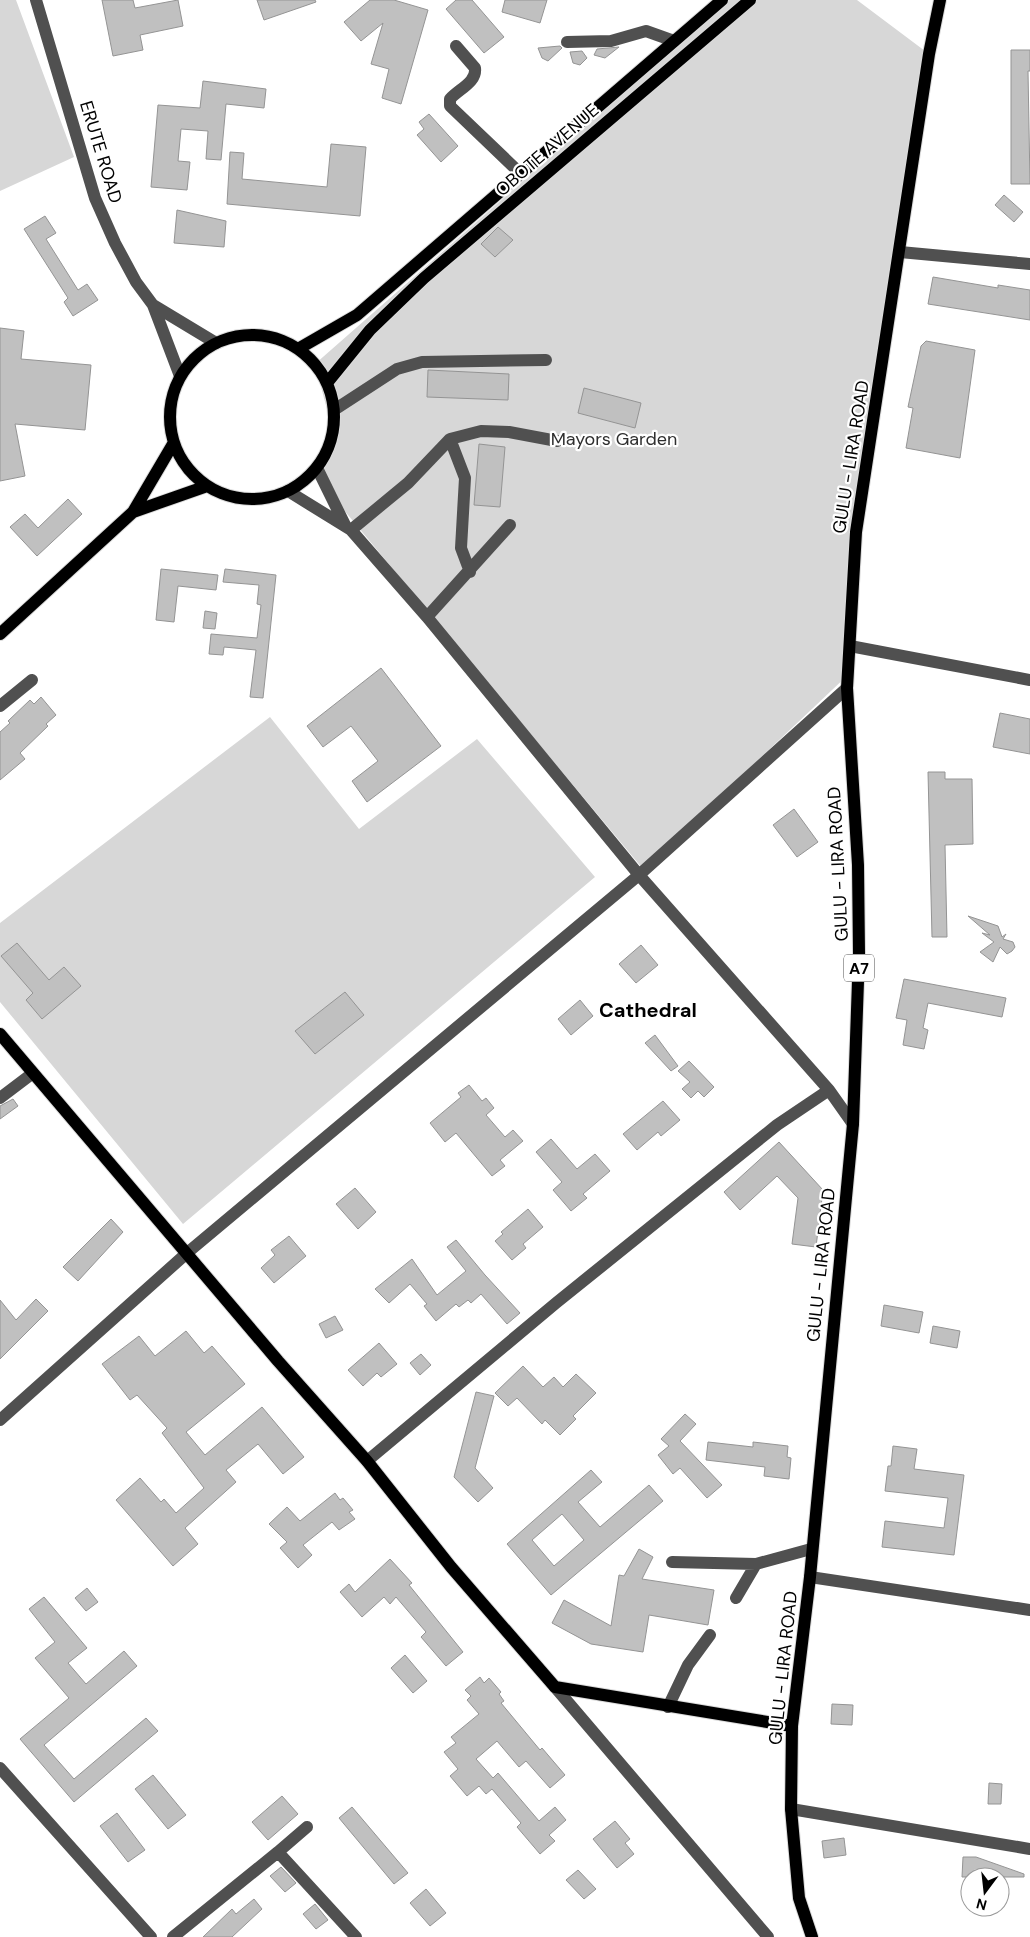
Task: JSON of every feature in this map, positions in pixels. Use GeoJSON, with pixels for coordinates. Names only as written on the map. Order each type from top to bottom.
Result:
{"type":"FeatureCollection","features":[{"type":"Feature","properties":{"kind":"main road","name":"OBOTE AVENUE"},"geometry":{"type":"LineString","coordinates":[[298,349],[356,315],[722,0]]}},
{"type":"Feature","properties":{"kind":"main road","name":"OBOTE AVENUE"},"geometry":{"type":"LineString","coordinates":[[327,383],[370,330],[453,253],[750,0]]}},
{"type":"Feature","properties":{"kind":"main road","name":"GULU - LIRA ROAD"},"geometry":{"type":"LineString","coordinates":[[812,1937],[799,1898],[791,1809],[792,1726],[810,1577],[811,1549],[853,1124],[860,953],[858,865],[847,688],[856,532],[940,0]]}},
{"type":"Feature","properties":{"kind":"main road"},"geometry":{"type":"LineString","coordinates":[[258,335],[279,340],[298,349],[315,364],[327,383],[334,410],[331,437],[327,450],[317,468],[288,491],[262,499],[243,499],[224,495],[207,486],[187,468],[174,444],[169,421],[171,398],[180,376],[195,356],[216,343],[236,336],[258,335]]}},
{"type":"Feature","properties":{"kind":"main road"},"geometry":{"type":"LineString","coordinates":[[0,634],[132,512],[174,444]]}},
{"type":"Feature","properties":{"kind":"main road"},"geometry":{"type":"LineString","coordinates":[[132,512],[207,486]]}},
{"type":"Feature","properties":{"kind":"main road"},"geometry":{"type":"LineString","coordinates":[[0,1034],[367,1462],[451,1567],[555,1687],[792,1726]]}},
{"type":"Feature","properties":{"kind":"street","name":"ERUTE ROAD"},"geometry":{"type":"LineString","coordinates":[[36,0],[95,198],[115,243],[136,282],[152,305]]}},
{"type":"Feature","properties":{"kind":"street"},"geometry":{"type":"LineString","coordinates":[[567,42],[612,42],[646,31],[674,41]]}},
{"type":"Feature","properties":{"kind":"street"},"geometry":{"type":"LineString","coordinates":[[456,46],[475,68],[476,72],[471,80],[450,99],[452,109],[520,173]]}},
{"type":"Feature","properties":{"kind":"street"},"geometry":{"type":"LineString","coordinates":[[900,252],[1030,264]]}},
{"type":"Feature","properties":{"kind":"street"},"geometry":{"type":"LineString","coordinates":[[152,305],[216,343]]}},
{"type":"Feature","properties":{"kind":"street"},"geometry":{"type":"LineString","coordinates":[[152,305],[180,376]]}},
{"type":"Feature","properties":{"kind":"street"},"geometry":{"type":"LineString","coordinates":[[334,410],[397,369],[408,365],[422,362],[546,360]]}},
{"type":"Feature","properties":{"kind":"street"},"geometry":{"type":"LineString","coordinates":[[348,527],[408,483],[450,439],[481,431],[509,432],[557,441]]}},
{"type":"Feature","properties":{"kind":"street"},"geometry":{"type":"LineString","coordinates":[[450,439],[465,478],[461,548],[470,572]]}},
{"type":"Feature","properties":{"kind":"street"},"geometry":{"type":"LineString","coordinates":[[317,468],[348,527],[427,617],[639,875],[830,1090],[853,1124]]}},
{"type":"Feature","properties":{"kind":"street"},"geometry":{"type":"LineString","coordinates":[[288,491],[348,527]]}},
{"type":"Feature","properties":{"kind":"street"},"geometry":{"type":"LineString","coordinates":[[427,617],[470,572],[510,525]]}},
{"type":"Feature","properties":{"kind":"street"},"geometry":{"type":"LineString","coordinates":[[850,646],[1030,680]]}},
{"type":"Feature","properties":{"kind":"street"},"geometry":{"type":"LineString","coordinates":[[0,706],[32,680]]}},
{"type":"Feature","properties":{"kind":"street"},"geometry":{"type":"LineString","coordinates":[[0,1420],[187,1252],[639,875],[847,688]]}},
{"type":"Feature","properties":{"kind":"street"},"geometry":{"type":"LineString","coordinates":[[0,1098],[33,1073]]}},
{"type":"Feature","properties":{"kind":"street"},"geometry":{"type":"LineString","coordinates":[[367,1462],[556,1303],[777,1124],[830,1090]]}},
{"type":"Feature","properties":{"kind":"street"},"geometry":{"type":"LineString","coordinates":[[672,1562],[756,1564],[811,1549]]}},
{"type":"Feature","properties":{"kind":"street"},"geometry":{"type":"LineString","coordinates":[[736,1598],[756,1564]]}},
{"type":"Feature","properties":{"kind":"street"},"geometry":{"type":"LineString","coordinates":[[810,1577],[1030,1610]]}},
{"type":"Feature","properties":{"kind":"street"},"geometry":{"type":"LineString","coordinates":[[668,1706],[688,1665],[710,1635]]}},
{"type":"Feature","properties":{"kind":"street"},"geometry":{"type":"LineString","coordinates":[[555,1687],[768,1937]]}},
{"type":"Feature","properties":{"kind":"street"},"geometry":{"type":"LineString","coordinates":[[0,1768],[151,1937]]}},
{"type":"Feature","properties":{"kind":"street"},"geometry":{"type":"LineString","coordinates":[[791,1809],[1030,1849]]}},
{"type":"Feature","properties":{"kind":"street"},"geometry":{"type":"LineString","coordinates":[[173,1937],[307,1827]]}},
{"type":"Feature","properties":{"kind":"street"},"geometry":{"type":"LineString","coordinates":[[278,1852],[356,1937]]}},
{"type":"Feature","properties":{"kind":"green space"},"geometry":{"type":"Polygon","coordinates":[[[0,0],[16,0],[74,157],[0,191],[0,0]]]}},
{"type":"Feature","properties":{"kind":"green space","name":"Mayors Garden"},"geometry":{"type":"Polygon","coordinates":[[[729,0],[857,0],[929,54],[856,532],[850,673],[643,869],[313,473],[333,432],[315,364],[729,0]]]}},
{"type":"Feature","properties":{"kind":"green space"},"geometry":{"type":"Polygon","coordinates":[[[270,717],[359,829],[477,739],[595,877],[183,1224],[0,1002],[0,923],[270,717]]]}},
{"type":"Feature","properties":{"kind":"building"},"geometry":{"type":"Polygon","coordinates":[[[102,0],[133,0],[135,8],[178,0],[183,26],[140,35],[143,50],[113,56],[102,0]]]}},
{"type":"Feature","properties":{"kind":"building"},"geometry":{"type":"Polygon","coordinates":[[[257,0],[315,0],[316,2],[264,20],[257,0]]]}},
{"type":"Feature","properties":{"kind":"building"},"geometry":{"type":"Polygon","coordinates":[[[370,0],[394,0],[428,10],[401,104],[382,98],[389,69],[371,64],[383,23],[361,41],[344,22],[370,0]]]}},
{"type":"Feature","properties":{"kind":"building"},"geometry":{"type":"Polygon","coordinates":[[[456,0],[472,0],[504,37],[484,53],[446,9],[456,0]]]}},
{"type":"Feature","properties":{"kind":"building"},"geometry":{"type":"Polygon","coordinates":[[[505,0],[547,0],[540,23],[502,12],[505,0]]]}},
{"type":"Feature","properties":{"kind":"building"},"geometry":{"type":"Polygon","coordinates":[[[560,46],[562,48],[548,61],[542,58],[538,48],[560,46]]]}},
{"type":"Feature","properties":{"kind":"building"},"geometry":{"type":"Polygon","coordinates":[[[619,47],[605,58],[594,55],[597,49],[619,47]]]}},
{"type":"Feature","properties":{"kind":"building"},"geometry":{"type":"Polygon","coordinates":[[[1011,50],[1030,50],[1030,71],[1028,71],[1030,184],[1011,184],[1011,50]]]}},
{"type":"Feature","properties":{"kind":"building"},"geometry":{"type":"Polygon","coordinates":[[[582,51],[587,58],[580,65],[573,63],[570,52],[582,51]]]}},
{"type":"Feature","properties":{"kind":"building"},"geometry":{"type":"Polygon","coordinates":[[[203,81],[266,89],[264,108],[226,104],[221,160],[206,159],[208,131],[181,129],[178,161],[190,162],[187,190],[151,187],[158,105],[200,108],[203,81]]]}},
{"type":"Feature","properties":{"kind":"building"},"geometry":{"type":"Polygon","coordinates":[[[429,114],[458,146],[441,162],[417,135],[424,129],[419,122],[429,114]]]}},
{"type":"Feature","properties":{"kind":"building"},"geometry":{"type":"Polygon","coordinates":[[[331,144],[366,147],[360,216],[227,204],[230,152],[244,153],[242,179],[327,187],[331,144]]]}},
{"type":"Feature","properties":{"kind":"building"},"geometry":{"type":"Polygon","coordinates":[[[1004,195],[1023,212],[1014,222],[995,205],[1004,195]]]}},
{"type":"Feature","properties":{"kind":"building"},"geometry":{"type":"Polygon","coordinates":[[[177,210],[226,221],[224,247],[174,243],[177,210]]]}},
{"type":"Feature","properties":{"kind":"building"},"geometry":{"type":"Polygon","coordinates":[[[45,216],[56,233],[46,239],[78,290],[87,284],[98,300],[73,316],[64,302],[68,298],[24,229],[45,216]]]}},
{"type":"Feature","properties":{"kind":"building"},"geometry":{"type":"Polygon","coordinates":[[[498,227],[513,240],[495,257],[481,244],[498,227]]]}},
{"type":"Feature","properties":{"kind":"building"},"geometry":{"type":"Polygon","coordinates":[[[933,277],[998,288],[998,285],[1030,290],[1030,320],[928,304],[933,277]]]}},
{"type":"Feature","properties":{"kind":"building"},"geometry":{"type":"Polygon","coordinates":[[[0,328],[24,331],[21,359],[91,365],[85,430],[15,424],[25,476],[0,481],[0,328]]]}},
{"type":"Feature","properties":{"kind":"building"},"geometry":{"type":"Polygon","coordinates":[[[926,341],[975,350],[960,458],[906,448],[913,408],[908,407],[921,346],[926,341]]]}},
{"type":"Feature","properties":{"kind":"building"},"geometry":{"type":"Polygon","coordinates":[[[428,370],[509,374],[508,400],[427,397],[428,370]]]}},
{"type":"Feature","properties":{"kind":"building"},"geometry":{"type":"Polygon","coordinates":[[[584,388],[641,403],[635,428],[578,413],[584,388]]]}},
{"type":"Feature","properties":{"kind":"building"},"geometry":{"type":"Polygon","coordinates":[[[479,444],[505,447],[500,507],[474,505],[479,444]]]}},
{"type":"Feature","properties":{"kind":"building"},"geometry":{"type":"Polygon","coordinates":[[[68,499],[82,514],[37,556],[10,527],[25,514],[38,528],[68,499]]]}},
{"type":"Feature","properties":{"kind":"building"},"geometry":{"type":"Polygon","coordinates":[[[161,569],[218,575],[216,590],[178,586],[174,622],[156,620],[161,569]]]}},
{"type":"Feature","properties":{"kind":"building"},"geometry":{"type":"Polygon","coordinates":[[[225,569],[276,575],[263,698],[250,697],[256,650],[224,647],[223,655],[209,654],[211,634],[257,638],[261,605],[257,604],[259,585],[223,582],[225,569]]]}},
{"type":"Feature","properties":{"kind":"building"},"geometry":{"type":"Polygon","coordinates":[[[205,611],[217,613],[215,629],[203,628],[205,611]]]}},
{"type":"Feature","properties":{"kind":"building"},"geometry":{"type":"Polygon","coordinates":[[[381,668],[441,746],[367,802],[352,781],[378,761],[351,726],[323,747],[307,726],[381,668]]]}},
{"type":"Feature","properties":{"kind":"building"},"geometry":{"type":"Polygon","coordinates":[[[41,697],[56,715],[46,724],[48,726],[20,753],[25,759],[0,780],[0,732],[10,723],[8,721],[30,700],[34,704],[41,697]]]}},
{"type":"Feature","properties":{"kind":"building"},"geometry":{"type":"Polygon","coordinates":[[[1000,713],[1030,719],[1030,754],[993,747],[1000,713]]]}},
{"type":"Feature","properties":{"kind":"building"},"geometry":{"type":"Polygon","coordinates":[[[928,772],[945,772],[945,779],[972,779],[973,844],[945,845],[947,937],[932,937],[928,772]]]}},
{"type":"Feature","properties":{"kind":"building"},"geometry":{"type":"Polygon","coordinates":[[[794,809],[818,842],[797,857],[773,825],[794,809]]]}},
{"type":"Feature","properties":{"kind":"building"},"geometry":{"type":"Polygon","coordinates":[[[968,916],[998,926],[1002,937],[1006,934],[1003,939],[1013,942],[1015,947],[1007,954],[1000,947],[993,962],[980,952],[994,942],[982,933],[990,935],[968,916]]]}},
{"type":"Feature","properties":{"kind":"building"},"geometry":{"type":"Polygon","coordinates":[[[17,943],[49,980],[64,967],[81,986],[42,1019],[26,1000],[33,993],[1,956],[17,943]]]}},
{"type":"Feature","properties":{"kind":"building"},"geometry":{"type":"Polygon","coordinates":[[[641,945],[658,965],[636,983],[619,964],[641,945]]]}},
{"type":"Feature","properties":{"kind":"building"},"geometry":{"type":"Polygon","coordinates":[[[904,979],[1006,998],[1002,1017],[928,1003],[923,1028],[928,1030],[924,1049],[903,1045],[907,1020],[896,1018],[904,979]]]}},
{"type":"Feature","properties":{"kind":"building"},"geometry":{"type":"Polygon","coordinates":[[[345,992],[364,1015],[315,1054],[295,1031],[345,992]]]}},
{"type":"Feature","properties":{"kind":"building"},"geometry":{"type":"Polygon","coordinates":[[[580,1000],[593,1016],[571,1035],[558,1019],[580,1000]]]}},
{"type":"Feature","properties":{"kind":"building"},"geometry":{"type":"Polygon","coordinates":[[[655,1035],[678,1066],[671,1071],[645,1043],[655,1035]]]}},
{"type":"Feature","properties":{"kind":"building"},"geometry":{"type":"Polygon","coordinates":[[[689,1061],[714,1087],[704,1097],[698,1091],[691,1098],[682,1089],[690,1082],[678,1071],[689,1061]]]}},
{"type":"Feature","properties":{"kind":"building"},"geometry":{"type":"Polygon","coordinates":[[[469,1085],[482,1101],[486,1098],[494,1108],[486,1115],[505,1137],[513,1130],[523,1141],[500,1160],[505,1166],[492,1176],[456,1133],[445,1142],[430,1123],[461,1097],[458,1093],[469,1085]]]}},
{"type":"Feature","properties":{"kind":"building"},"geometry":{"type":"Polygon","coordinates":[[[13,1099],[18,1106],[0,1119],[0,1106],[13,1099]]]}},
{"type":"Feature","properties":{"kind":"building"},"geometry":{"type":"Polygon","coordinates":[[[663,1101],[680,1120],[661,1136],[658,1132],[637,1150],[623,1134],[663,1101]]]}},
{"type":"Feature","properties":{"kind":"building"},"geometry":{"type":"Polygon","coordinates":[[[551,1139],[577,1169],[595,1154],[610,1171],[583,1194],[587,1198],[571,1211],[553,1190],[562,1182],[536,1152],[551,1139]]]}},
{"type":"Feature","properties":{"kind":"building"},"geometry":{"type":"Polygon","coordinates":[[[779,1142],[823,1190],[816,1247],[792,1244],[798,1198],[777,1176],[740,1210],[724,1192],[779,1142]]]}},
{"type":"Feature","properties":{"kind":"building"},"geometry":{"type":"Polygon","coordinates":[[[355,1188],[376,1212],[358,1229],[336,1204],[355,1188]]]}},
{"type":"Feature","properties":{"kind":"building"},"geometry":{"type":"Polygon","coordinates":[[[528,1209],[543,1227],[523,1244],[526,1248],[512,1260],[495,1241],[503,1234],[501,1232],[528,1209]]]}},
{"type":"Feature","properties":{"kind":"building"},"geometry":{"type":"Polygon","coordinates":[[[111,1219],[123,1232],[78,1281],[63,1267],[111,1219]]]}},
{"type":"Feature","properties":{"kind":"building"},"geometry":{"type":"Polygon","coordinates":[[[289,1236],[306,1256],[274,1283],[261,1268],[275,1255],[271,1250],[289,1236]]]}},
{"type":"Feature","properties":{"kind":"building"},"geometry":{"type":"Polygon","coordinates":[[[456,1240],[520,1313],[507,1324],[481,1294],[471,1303],[468,1300],[459,1307],[456,1304],[436,1321],[424,1306],[427,1304],[410,1284],[389,1303],[375,1289],[412,1259],[437,1295],[466,1271],[447,1247],[456,1240]]]}},
{"type":"Feature","properties":{"kind":"building"},"geometry":{"type":"Polygon","coordinates":[[[36,1299],[48,1311],[0,1359],[0,1300],[16,1320],[36,1299]]]}},
{"type":"Feature","properties":{"kind":"building"},"geometry":{"type":"Polygon","coordinates":[[[884,1305],[923,1312],[919,1333],[881,1326],[884,1305]]]}},
{"type":"Feature","properties":{"kind":"building"},"geometry":{"type":"Polygon","coordinates":[[[335,1316],[343,1330],[326,1338],[319,1324],[335,1316]]]}},
{"type":"Feature","properties":{"kind":"building"},"geometry":{"type":"Polygon","coordinates":[[[933,1326],[960,1331],[957,1348],[930,1343],[933,1326]]]}},
{"type":"Feature","properties":{"kind":"building"},"geometry":{"type":"Polygon","coordinates":[[[186,1331],[204,1353],[212,1346],[245,1384],[186,1432],[205,1455],[262,1407],[304,1457],[283,1474],[258,1444],[226,1470],[236,1482],[185,1528],[198,1544],[173,1566],[116,1500],[140,1478],[161,1502],[164,1499],[176,1513],[204,1488],[162,1433],[167,1428],[137,1395],[130,1400],[102,1364],[139,1336],[155,1356],[186,1331]]]}},
{"type":"Feature","properties":{"kind":"building"},"geometry":{"type":"Polygon","coordinates":[[[379,1343],[397,1364],[381,1377],[377,1373],[363,1386],[348,1370],[379,1343]]]}},
{"type":"Feature","properties":{"kind":"building"},"geometry":{"type":"Polygon","coordinates":[[[421,1354],[431,1365],[420,1375],[410,1363],[421,1354]]]}},
{"type":"Feature","properties":{"kind":"building"},"geometry":{"type":"Polygon","coordinates":[[[523,1366],[543,1387],[554,1377],[563,1387],[576,1374],[596,1393],[573,1416],[576,1419],[560,1435],[545,1420],[542,1424],[517,1398],[508,1406],[495,1393],[523,1366]]]}},
{"type":"Feature","properties":{"kind":"building"},"geometry":{"type":"Polygon","coordinates":[[[476,1392],[494,1396],[475,1468],[493,1488],[478,1502],[454,1477],[476,1392]]]}},
{"type":"Feature","properties":{"kind":"building"},"geometry":{"type":"Polygon","coordinates":[[[685,1414],[696,1424],[680,1441],[722,1485],[707,1498],[680,1468],[673,1474],[658,1455],[669,1446],[661,1439],[685,1414]]]}},
{"type":"Feature","properties":{"kind":"building"},"geometry":{"type":"Polygon","coordinates":[[[708,1442],[753,1447],[753,1442],[788,1446],[787,1457],[791,1458],[789,1479],[764,1476],[765,1467],[706,1460],[708,1442]]]}},
{"type":"Feature","properties":{"kind":"building"},"geometry":{"type":"Polygon","coordinates":[[[893,1446],[917,1449],[914,1469],[964,1475],[954,1555],[882,1547],[885,1521],[944,1528],[948,1498],[885,1491],[888,1466],[891,1466],[893,1446]]]}},
{"type":"Feature","properties":{"kind":"building"},"geometry":{"type":"Polygon","coordinates":[[[591,1470],[602,1482],[578,1502],[600,1527],[649,1485],[663,1501],[551,1595],[507,1544],[591,1470]],[[562,1514],[532,1540],[554,1566],[584,1540],[562,1514]]]}},
{"type":"Feature","properties":{"kind":"building"},"geometry":{"type":"Polygon","coordinates":[[[335,1493],[340,1500],[343,1498],[353,1510],[349,1512],[355,1519],[339,1530],[332,1522],[303,1545],[312,1555],[298,1568],[280,1548],[287,1542],[269,1524],[287,1507],[300,1521],[335,1493]]]}},
{"type":"Feature","properties":{"kind":"building"},"geometry":{"type":"Polygon","coordinates":[[[639,1549],[653,1557],[642,1579],[714,1590],[708,1625],[649,1615],[643,1652],[591,1644],[552,1623],[564,1600],[611,1626],[619,1575],[624,1576],[639,1549]]]}},
{"type":"Feature","properties":{"kind":"building"},"geometry":{"type":"Polygon","coordinates":[[[390,1559],[412,1583],[409,1585],[463,1652],[446,1666],[421,1637],[426,1632],[396,1597],[390,1604],[384,1597],[362,1617],[340,1592],[349,1584],[355,1592],[390,1559]]]}},
{"type":"Feature","properties":{"kind":"building"},"geometry":{"type":"Polygon","coordinates":[[[87,1588],[98,1602],[86,1611],[75,1598],[87,1588]]]}},
{"type":"Feature","properties":{"kind":"building"},"geometry":{"type":"Polygon","coordinates":[[[44,1597],[87,1648],[68,1663],[86,1684],[124,1651],[137,1666],[44,1745],[74,1779],[146,1718],[158,1731],[74,1802],[20,1739],[69,1698],[35,1658],[55,1642],[29,1609],[44,1597]]]}},
{"type":"Feature","properties":{"kind":"building"},"geometry":{"type":"Polygon","coordinates":[[[405,1655],[427,1681],[413,1693],[391,1668],[405,1655]]]}},
{"type":"Feature","properties":{"kind":"building"},"geometry":{"type":"Polygon","coordinates":[[[480,1677],[484,1683],[489,1678],[501,1692],[499,1694],[504,1701],[501,1703],[540,1750],[542,1748],[565,1775],[550,1788],[526,1761],[519,1767],[497,1741],[476,1759],[493,1778],[498,1773],[539,1821],[555,1807],[566,1820],[549,1835],[555,1841],[540,1854],[517,1827],[521,1823],[492,1789],[486,1794],[479,1786],[467,1796],[450,1776],[458,1769],[444,1752],[456,1743],[451,1737],[479,1714],[467,1700],[471,1696],[465,1690],[480,1677]]]}},
{"type":"Feature","properties":{"kind":"building"},"geometry":{"type":"Polygon","coordinates":[[[832,1704],[853,1705],[852,1725],[831,1724],[832,1704]]]}},
{"type":"Feature","properties":{"kind":"building"},"geometry":{"type":"Polygon","coordinates":[[[153,1775],[186,1815],[168,1829],[135,1789],[153,1775]]]}},
{"type":"Feature","properties":{"kind":"building"},"geometry":{"type":"Polygon","coordinates":[[[989,1783],[1002,1784],[1001,1804],[988,1804],[989,1783]]]}},
{"type":"Feature","properties":{"kind":"building"},"geometry":{"type":"Polygon","coordinates":[[[282,1796],[298,1814],[268,1840],[252,1822],[282,1796]]]}},
{"type":"Feature","properties":{"kind":"building"},"geometry":{"type":"Polygon","coordinates":[[[352,1807],[408,1873],[394,1884],[339,1818],[352,1807]]]}},
{"type":"Feature","properties":{"kind":"building"},"geometry":{"type":"Polygon","coordinates":[[[117,1813],[145,1850],[128,1862],[100,1826],[117,1813]]]}},
{"type":"Feature","properties":{"kind":"building"},"geometry":{"type":"Polygon","coordinates":[[[615,1821],[630,1839],[625,1843],[634,1854],[617,1868],[593,1839],[615,1821]]]}},
{"type":"Feature","properties":{"kind":"building"},"geometry":{"type":"Polygon","coordinates":[[[844,1838],[846,1855],[824,1858],[822,1841],[844,1838]]]}},
{"type":"Feature","properties":{"kind":"building"},"geometry":{"type":"Polygon","coordinates":[[[963,1857],[976,1857],[1004,1867],[962,1867],[963,1857]]]}},
{"type":"Feature","properties":{"kind":"building"},"geometry":{"type":"Polygon","coordinates":[[[281,1867],[296,1883],[285,1892],[270,1876],[281,1867]]]}},
{"type":"Feature","properties":{"kind":"building"},"geometry":{"type":"Polygon","coordinates":[[[1010,1869],[1024,1874],[1024,1877],[1010,1877],[1010,1869]]]}},
{"type":"Feature","properties":{"kind":"building"},"geometry":{"type":"Polygon","coordinates":[[[578,1870],[596,1889],[584,1899],[566,1880],[578,1870]]]}},
{"type":"Feature","properties":{"kind":"building"},"geometry":{"type":"Polygon","coordinates":[[[426,1889],[446,1913],[430,1926],[410,1903],[426,1889]]]}},
{"type":"Feature","properties":{"kind":"building"},"geometry":{"type":"Polygon","coordinates":[[[254,1899],[262,1909],[232,1937],[203,1937],[232,1909],[236,1914],[254,1899]]]}},
{"type":"Feature","properties":{"kind":"building"},"geometry":{"type":"Polygon","coordinates":[[[315,1904],[328,1920],[316,1929],[303,1914],[315,1904]]]}},
{"type":"Feature","properties":{"kind":"district","name":"Cathedral"},"geometry":{"type":"Point","coordinates":[648,1010]}}]}
